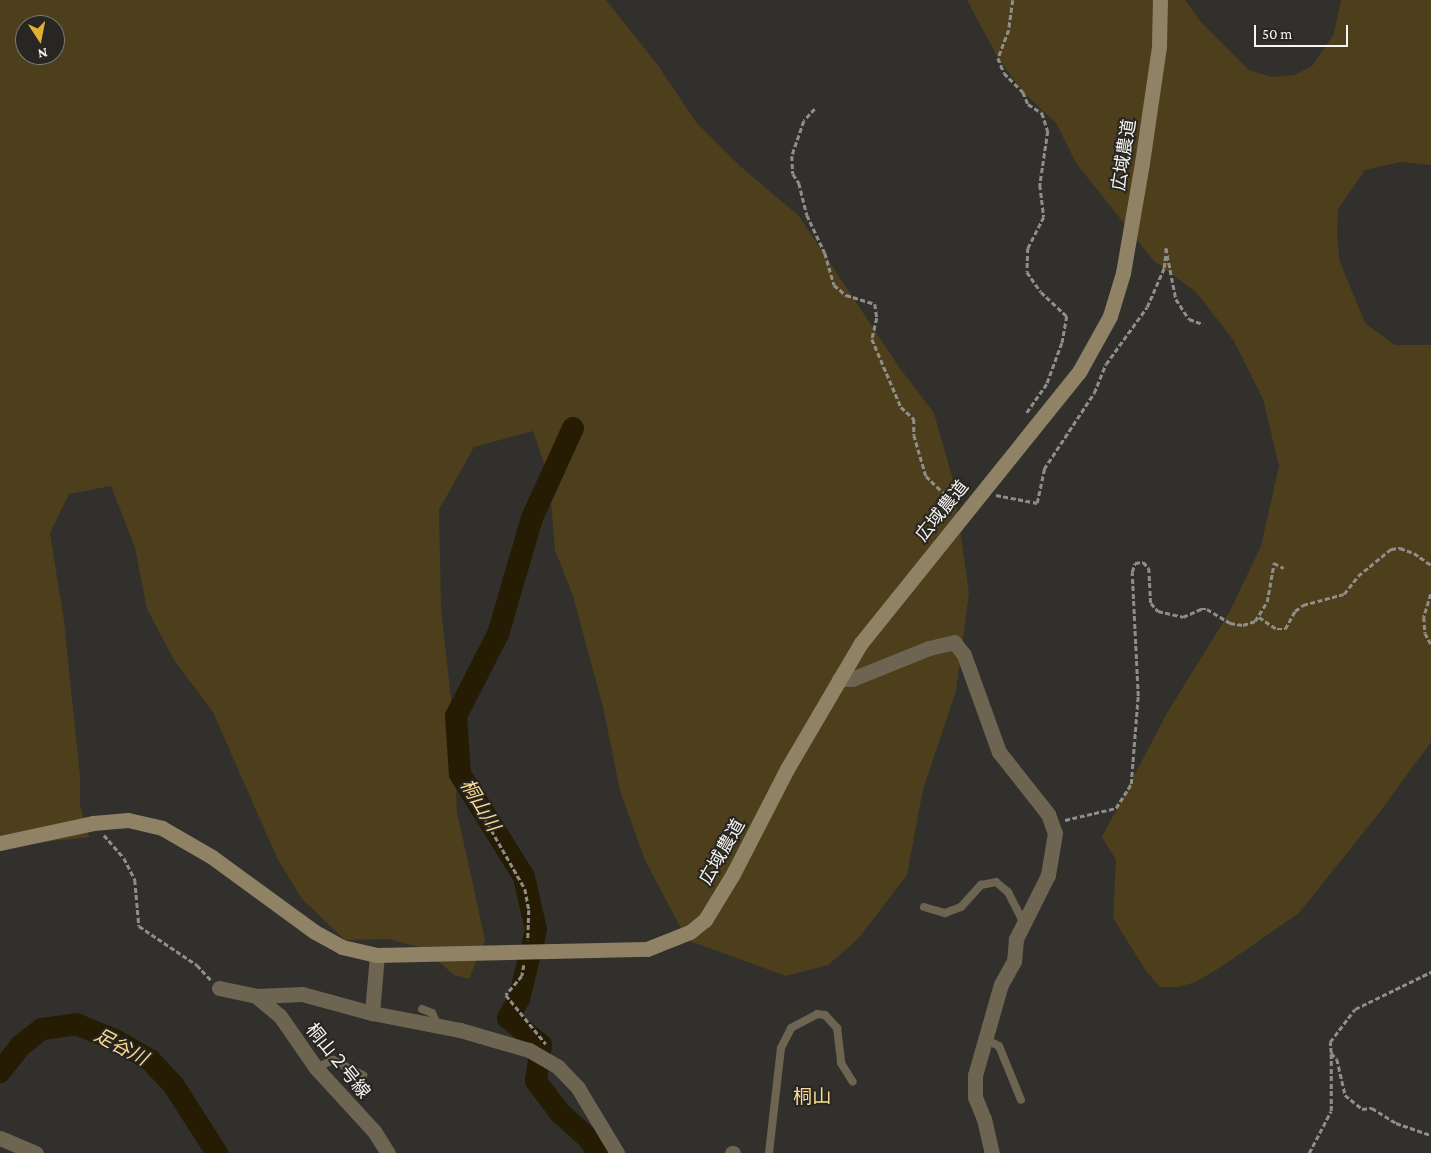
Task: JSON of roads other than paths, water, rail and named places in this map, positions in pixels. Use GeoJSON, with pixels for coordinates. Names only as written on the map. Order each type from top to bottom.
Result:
{"type":"FeatureCollection","features":[{"type":"Feature","properties":{"kind":"street","name":"広域農道"},"geometry":{"type":"LineString","coordinates":[[0,843],[75,828],[93,822],[128,820],[162,828],[212,857],[315,932],[342,947],[377,955],[606,952],[647,949],[674,941],[705,920],[752,840],[787,769],[839,679],[883,612],[1079,372],[1110,316],[1123,273],[1139,181],[1159,46],[1160,0]]}},
{"type":"Feature","properties":{"kind":"street"},"geometry":{"type":"LineString","coordinates":[[839,679],[852,679],[929,648],[954,642],[964,655],[998,752],[1048,814],[1055,832],[1048,875],[1016,939],[1014,961],[1000,984],[974,1085],[975,1097],[984,1119],[992,1153]]}},
{"type":"Feature","properties":{"kind":"street"},"geometry":{"type":"LineString","coordinates":[[372,1013],[377,955]]}},
{"type":"Feature","properties":{"kind":"street"},"geometry":{"type":"LineString","coordinates":[[220,988],[256,996],[302,994],[372,1013],[510,1043],[549,1060],[578,1088],[617,1153]]}},
{"type":"Feature","properties":{"kind":"street","name":"桐山２号線"},"geometry":{"type":"LineString","coordinates":[[256,996],[280,1016],[316,1068],[390,1151]]}},
{"type":"Feature","properties":{"kind":"street"},"geometry":{"type":"LineString","coordinates":[[0,1138],[36,1153]]}},
{"type":"Feature","properties":{"kind":"lane"},"geometry":{"type":"LineString","coordinates":[[924,907],[945,913],[961,907],[981,885],[996,882],[1008,892],[1024,923]]}},
{"type":"Feature","properties":{"kind":"lane"},"geometry":{"type":"LineString","coordinates":[[422,1008],[432,1013],[438,1026]]}},
{"type":"Feature","properties":{"kind":"lane"},"geometry":{"type":"LineString","coordinates":[[769,1153],[781,1048],[791,1028],[817,1014],[825,1015],[837,1028],[841,1063],[853,1082]]}},
{"type":"Feature","properties":{"kind":"lane"},"geometry":{"type":"LineString","coordinates":[[987,1040],[999,1046],[1021,1100]]}},
{"type":"Feature","properties":{"kind":"lane"},"geometry":{"type":"LineString","coordinates":[[316,1068],[333,1060],[362,1075]]}},
{"type":"Feature","properties":{"kind":"waterway","name":"桐山川"},"geometry":{"type":"LineString","coordinates":[[573,428],[532,518],[498,634],[456,716],[460,774],[524,877],[536,930],[519,999],[508,1018],[541,1045],[536,1081],[559,1112],[589,1139],[598,1153]]}},
{"type":"Feature","properties":{"kind":"waterway","name":"足谷川"},"geometry":{"type":"LineString","coordinates":[[0,1072],[20,1046],[42,1029],[76,1024],[115,1040],[150,1060],[174,1086],[217,1153]]}},
{"type":"Feature","properties":{"kind":"district","name":"桐山"},"geometry":{"type":"Point","coordinates":[812,1097]}}]}
